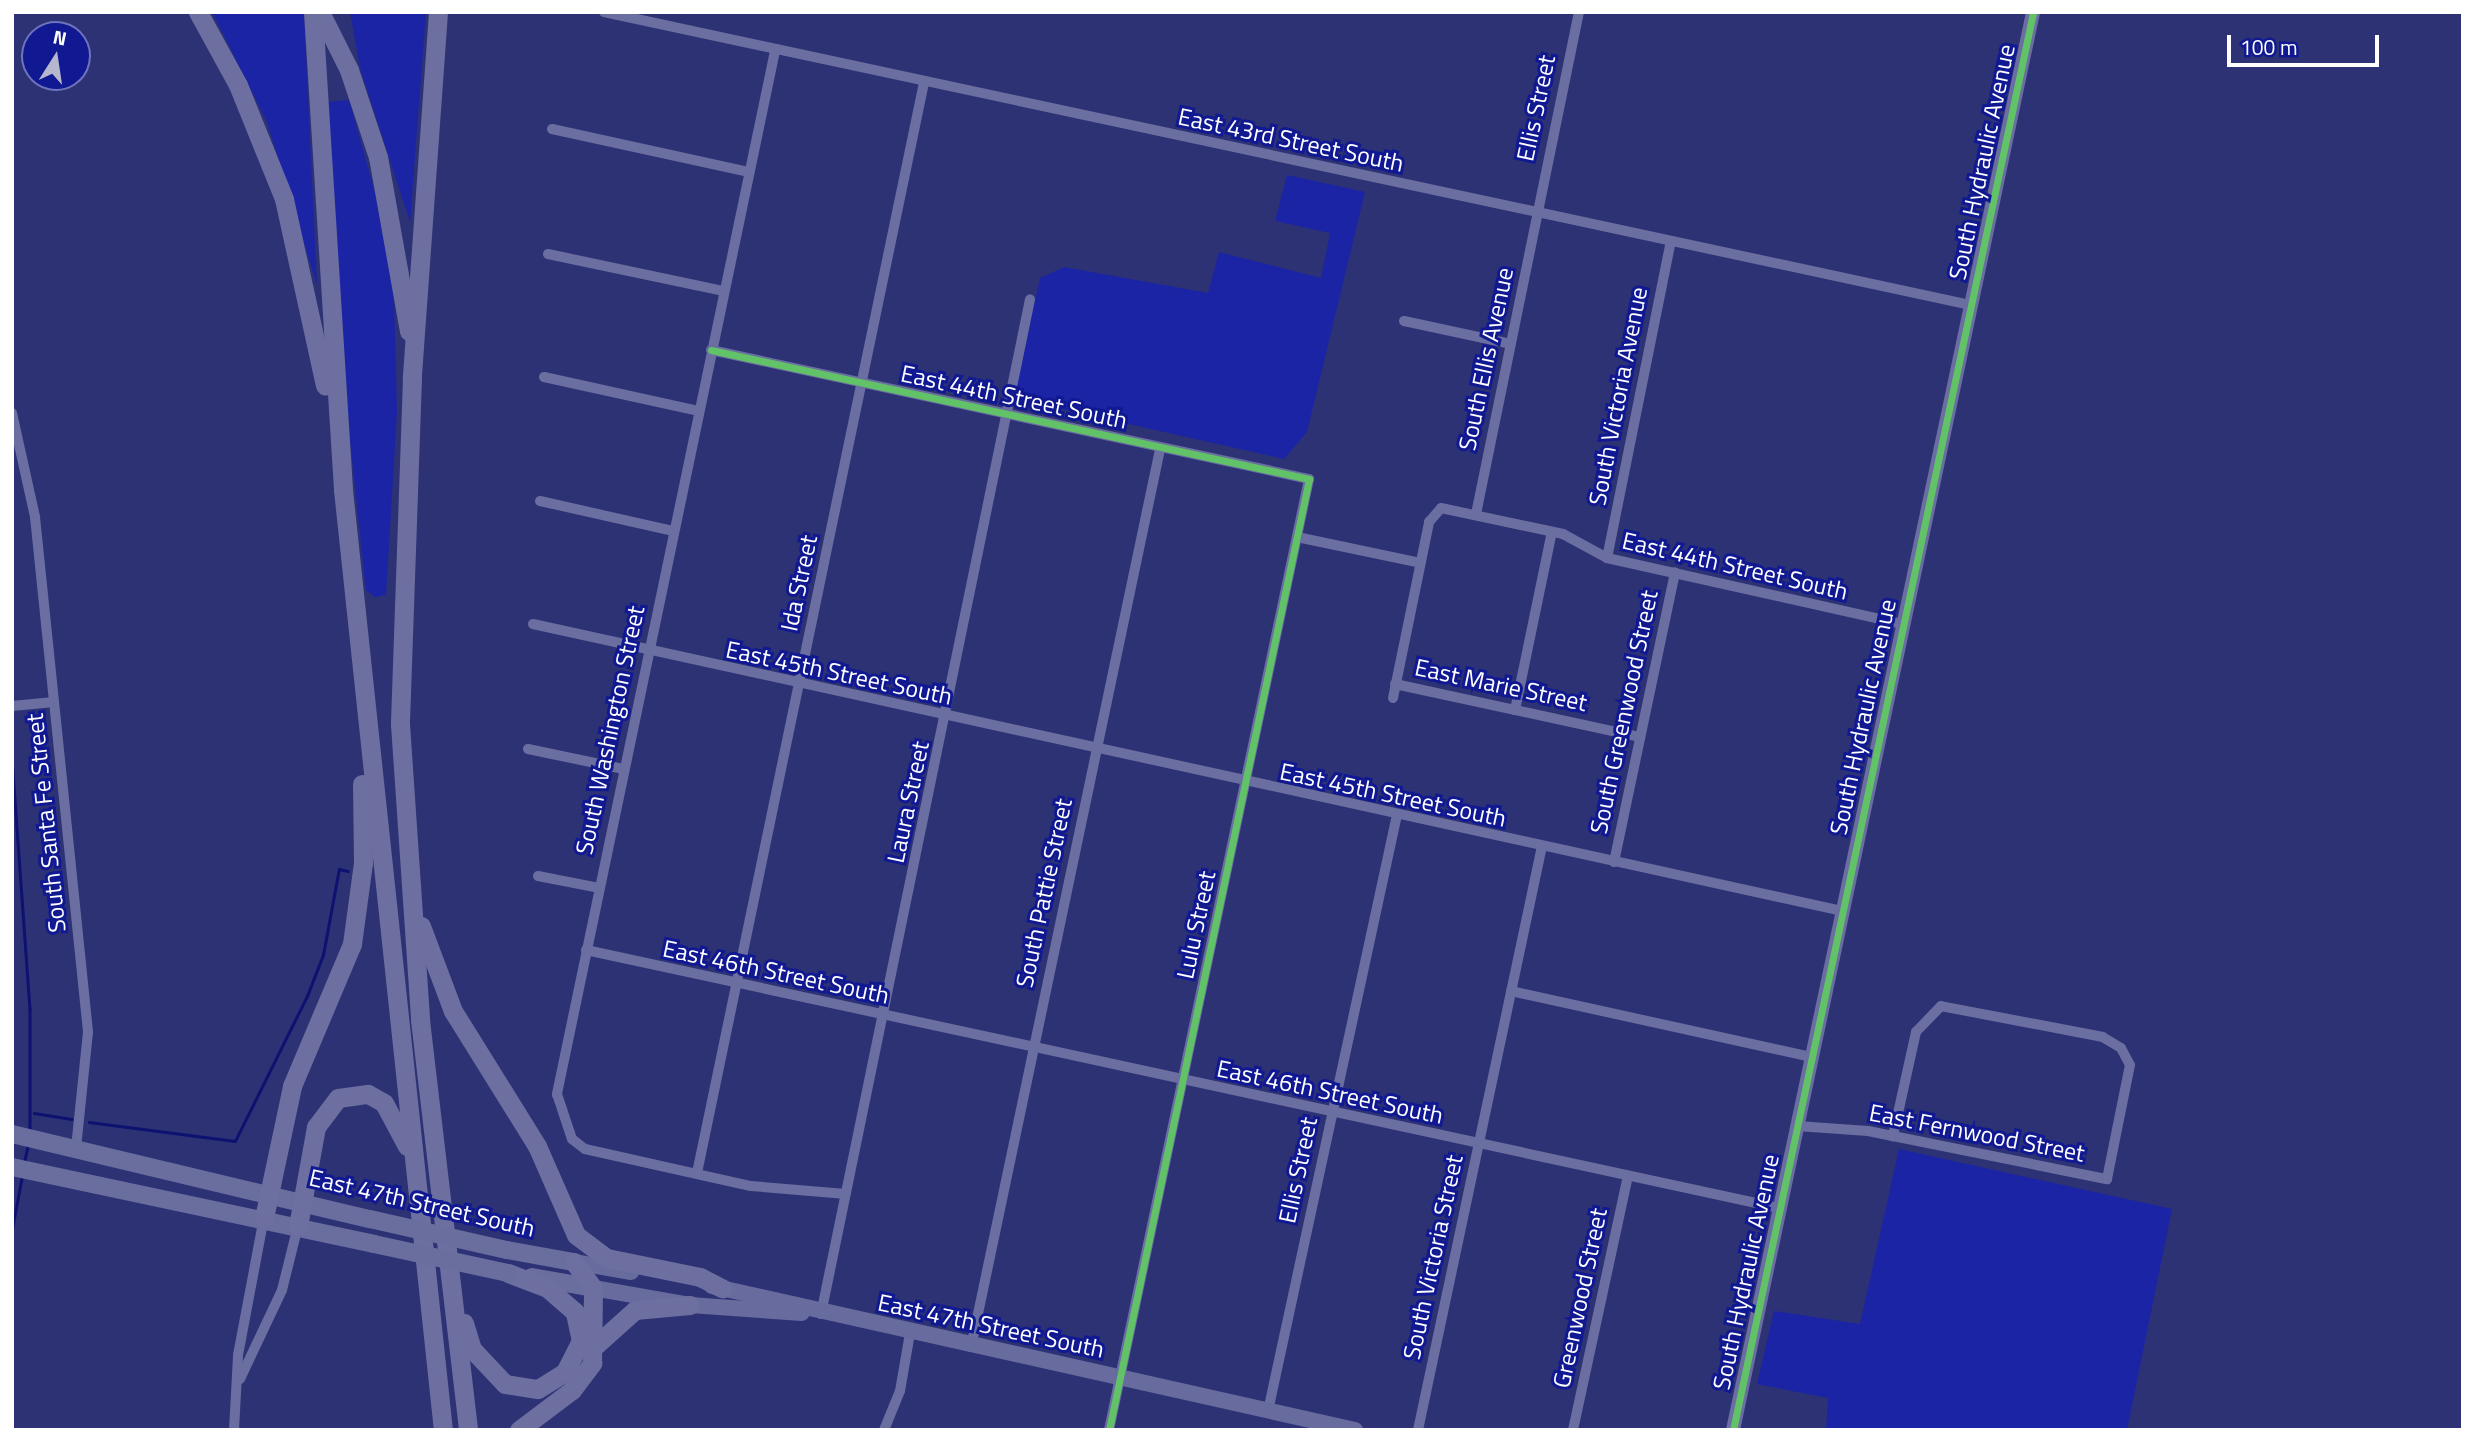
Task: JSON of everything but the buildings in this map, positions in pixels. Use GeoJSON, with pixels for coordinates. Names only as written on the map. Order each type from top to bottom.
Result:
{"type":"FeatureCollection","features":[{"type":"Feature","properties":{"kind":"highway"},"geometry":{"type":"LineString","coordinates":[[198,12],[238,85],[284,199],[314,322],[343,490]]}},
{"type":"Feature","properties":{"kind":"highway"},"geometry":{"type":"LineString","coordinates":[[313,12],[343,490],[443,1430]]}},
{"type":"Feature","properties":{"kind":"highway"},"geometry":{"type":"LineString","coordinates":[[320,12],[349,70],[384,182],[412,378]]}},
{"type":"Feature","properties":{"kind":"highway"},"geometry":{"type":"LineString","coordinates":[[438,12],[412,378],[400,724],[406,847],[450,1284],[468,1430]]}},
{"type":"Feature","properties":{"kind":"highway"},"geometry":{"type":"LineString","coordinates":[[264,1218],[292,1086],[336,991],[360,894],[363,809],[352,587]]}},
{"type":"Feature","properties":{"kind":"highway"},"geometry":{"type":"LineString","coordinates":[[406,847],[424,939],[453,1011],[537,1146],[576,1235],[607,1258],[701,1277],[722,1288]]}},
{"type":"Feature","properties":{"kind":"highway"},"geometry":{"type":"LineString","coordinates":[[298,1226],[324,1108],[351,1093],[384,1102],[395,1116],[417,1173]]}},
{"type":"Feature","properties":{"kind":"highway"},"geometry":{"type":"LineString","coordinates":[[519,1430],[572,1390],[592,1363],[596,1345],[593,1288],[574,1262]]}},
{"type":"Feature","properties":{"kind":"highway"},"geometry":{"type":"LineString","coordinates":[[450,1284],[472,1349],[489,1372],[505,1384],[538,1389],[565,1371],[578,1352],[581,1326],[556,1294],[508,1273]]}},
{"type":"Feature","properties":{"kind":"highway"},"geometry":{"type":"LineString","coordinates":[[596,1345],[635,1310],[690,1305]]}},
{"type":"Feature","properties":{"kind":"main road","name":"East 47th Street South"},"geometry":{"type":"LineString","coordinates":[[12,1134],[269,1191],[370,1219],[507,1250],[722,1288],[821,1314],[1355,1430]]}},
{"type":"Feature","properties":{"kind":"main road","name":"East 47th Street South"},"geometry":{"type":"LineString","coordinates":[[12,1167],[264,1218],[508,1273],[690,1305],[821,1314]]}},
{"type":"Feature","properties":{"kind":"street","name":"East 43rd Street South"},"geometry":{"type":"LineString","coordinates":[[604,12],[924,83],[1971,305]]}},
{"type":"Feature","properties":{"kind":"street","name":"Ellis Street"},"geometry":{"type":"LineString","coordinates":[[1535,213],[1578,12]]}},
{"type":"Feature","properties":{"kind":"street","name":"South Hydraulic Avenue"},"geometry":{"type":"LineString","coordinates":[[1732,1430],[2033,12]]}},
{"type":"Feature","properties":{"kind":"street","name":"South Washington Street"},"geometry":{"type":"LineString","coordinates":[[775,51],[557,1094],[572,1139],[585,1149],[751,1186],[846,1194]]}},
{"type":"Feature","properties":{"kind":"street","name":"Ida Street"},"geometry":{"type":"LineString","coordinates":[[697,1173],[924,83]]}},
{"type":"Feature","properties":{"kind":"street"},"geometry":{"type":"LineString","coordinates":[[552,129],[749,172]]}},
{"type":"Feature","properties":{"kind":"street","name":"South Ellis Avenue"},"geometry":{"type":"LineString","coordinates":[[1475,514],[1535,213]]}},
{"type":"Feature","properties":{"kind":"street","name":"South Victoria Avenue"},"geometry":{"type":"LineString","coordinates":[[1607,558],[1671,242]]}},
{"type":"Feature","properties":{"kind":"street"},"geometry":{"type":"LineString","coordinates":[[548,254],[724,291]]}},
{"type":"Feature","properties":{"kind":"street","name":"Laura Street"},"geometry":{"type":"LineString","coordinates":[[821,1314],[947,717],[1030,299]]}},
{"type":"Feature","properties":{"kind":"street"},"geometry":{"type":"LineString","coordinates":[[1404,321],[1511,344]]}},
{"type":"Feature","properties":{"kind":"street","name":"East 44th Street South"},"geometry":{"type":"LineString","coordinates":[[711,351],[860,386],[1309,480]]}},
{"type":"Feature","properties":{"kind":"street"},"geometry":{"type":"LineString","coordinates":[[544,377],[699,411]]}},
{"type":"Feature","properties":{"kind":"street","name":"South Santa Fe Street"},"geometry":{"type":"LineString","coordinates":[[12,412],[35,517],[88,1032],[67,1146]]}},
{"type":"Feature","properties":{"kind":"street","name":"South Pattie Street"},"geometry":{"type":"LineString","coordinates":[[971,1347],[1160,449]]}},
{"type":"Feature","properties":{"kind":"street","name":"Lulu Street"},"geometry":{"type":"LineString","coordinates":[[1109,1430],[1309,480]]}},
{"type":"Feature","properties":{"kind":"street"},"geometry":{"type":"LineString","coordinates":[[540,501],[674,531]]}},
{"type":"Feature","properties":{"kind":"street","name":"East 44th Street South"},"geometry":{"type":"LineString","coordinates":[[1420,563],[1429,523],[1441,508],[1552,532],[1607,558],[1902,624]]}},
{"type":"Feature","properties":{"kind":"street"},"geometry":{"type":"LineString","coordinates":[[1515,710],[1552,532]]}},
{"type":"Feature","properties":{"kind":"street"},"geometry":{"type":"LineString","coordinates":[[1297,537],[1420,563],[1393,698]]}},
{"type":"Feature","properties":{"kind":"street","name":"South Greenwood Street"},"geometry":{"type":"LineString","coordinates":[[1614,862],[1675,572]]}},
{"type":"Feature","properties":{"kind":"street","name":"East 45th Street South"},"geometry":{"type":"LineString","coordinates":[[533,624],[1843,912]]}},
{"type":"Feature","properties":{"kind":"street","name":"East Marie Street"},"geometry":{"type":"LineString","coordinates":[[1395,684],[1640,737]]}},
{"type":"Feature","properties":{"kind":"street"},"geometry":{"type":"LineString","coordinates":[[12,706],[54,702]]}},
{"type":"Feature","properties":{"kind":"street"},"geometry":{"type":"LineString","coordinates":[[528,749],[624,769]]}},
{"type":"Feature","properties":{"kind":"street","name":"Ellis Street"},"geometry":{"type":"LineString","coordinates":[[1268,1411],[1397,815]]}},
{"type":"Feature","properties":{"kind":"street","name":"South Victoria Street"},"geometry":{"type":"LineString","coordinates":[[1418,1430],[1542,846]]}},
{"type":"Feature","properties":{"kind":"street"},"geometry":{"type":"LineString","coordinates":[[538,876],[599,888]]}},
{"type":"Feature","properties":{"kind":"street","name":"East 46th Street South"},"geometry":{"type":"LineString","coordinates":[[586,950],[1779,1208]]}},
{"type":"Feature","properties":{"kind":"street"},"geometry":{"type":"LineString","coordinates":[[1511,991],[1812,1057]]}},
{"type":"Feature","properties":{"kind":"street","name":"East Fernwood Street"},"geometry":{"type":"LineString","coordinates":[[1797,1126],[1893,1136],[2107,1179],[2129,1078],[2122,1048],[2103,1037],[1945,1006],[1929,1012],[1916,1032],[1893,1136]]}},
{"type":"Feature","properties":{"kind":"street","name":"Greenwood Street"},"geometry":{"type":"LineString","coordinates":[[1573,1430],[1628,1175]]}},
{"type":"Feature","properties":{"kind":"street"},"geometry":{"type":"LineString","coordinates":[[234,1430],[240,1379],[238,1355],[264,1218]]}},
{"type":"Feature","properties":{"kind":"street"},"geometry":{"type":"LineString","coordinates":[[240,1379],[282,1290],[298,1226]]}},
{"type":"Feature","properties":{"kind":"street"},"geometry":{"type":"LineString","coordinates":[[884,1430],[900,1391],[910,1333]]}},
{"type":"Feature","properties":{"kind":"shaded area"},"geometry":{"type":"Polygon","coordinates":[[[212,12],[304,12],[317,285],[267,122],[212,12]]]}},
{"type":"Feature","properties":{"kind":"shaded area"},"geometry":{"type":"Polygon","coordinates":[[[350,12],[426,12],[410,222],[360,68],[350,12]]]}},
{"type":"Feature","properties":{"kind":"shaded area"},"geometry":{"type":"Polygon","coordinates":[[[349,100],[376,196],[394,299],[397,411],[386,595],[375,597],[366,590],[343,375],[327,102],[349,100]]]}},
{"type":"Feature","properties":{"kind":"shaded area"},"geometry":{"type":"Polygon","coordinates":[[[1287,175],[1365,192],[1307,432],[1284,459],[1013,398],[1040,278],[1064,267],[1208,293],[1219,252],[1321,278],[1330,233],[1275,221],[1287,175]]]}},
{"type":"Feature","properties":{"kind":"shaded area"},"geometry":{"type":"Polygon","coordinates":[[[1899,1149],[2172,1209],[2127,1430],[1826,1430],[1828,1398],[1757,1384],[1774,1311],[1860,1324],[1899,1149]]]}},
{"type":"Feature","properties":{"kind":"waterway"},"geometry":{"type":"LineString","coordinates":[[12,758],[30,1009],[30,1131]]}},
{"type":"Feature","properties":{"kind":"waterway"},"geometry":{"type":"LineString","coordinates":[[89,1122],[235,1141],[307,996],[323,955],[339,869],[348,871]]}},
{"type":"Feature","properties":{"kind":"waterway"},"geometry":{"type":"LineString","coordinates":[[34,1113],[72,1119]]}},
{"type":"Feature","properties":{"kind":"waterway"},"geometry":{"type":"LineString","coordinates":[[24,1162],[28,1145]]}},
{"type":"Feature","properties":{"kind":"waterway"},"geometry":{"type":"LineString","coordinates":[[12,1229],[22,1176]]}},
{"type":"Feature","properties":{"kind":"cycle path"},"geometry":{"type":"LineString","coordinates":[[1733,1430],[2033,12]]}},
{"type":"Feature","properties":{"kind":"cycle path"},"geometry":{"type":"LineString","coordinates":[[711,350],[1309,479],[1109,1430]]}}]}
